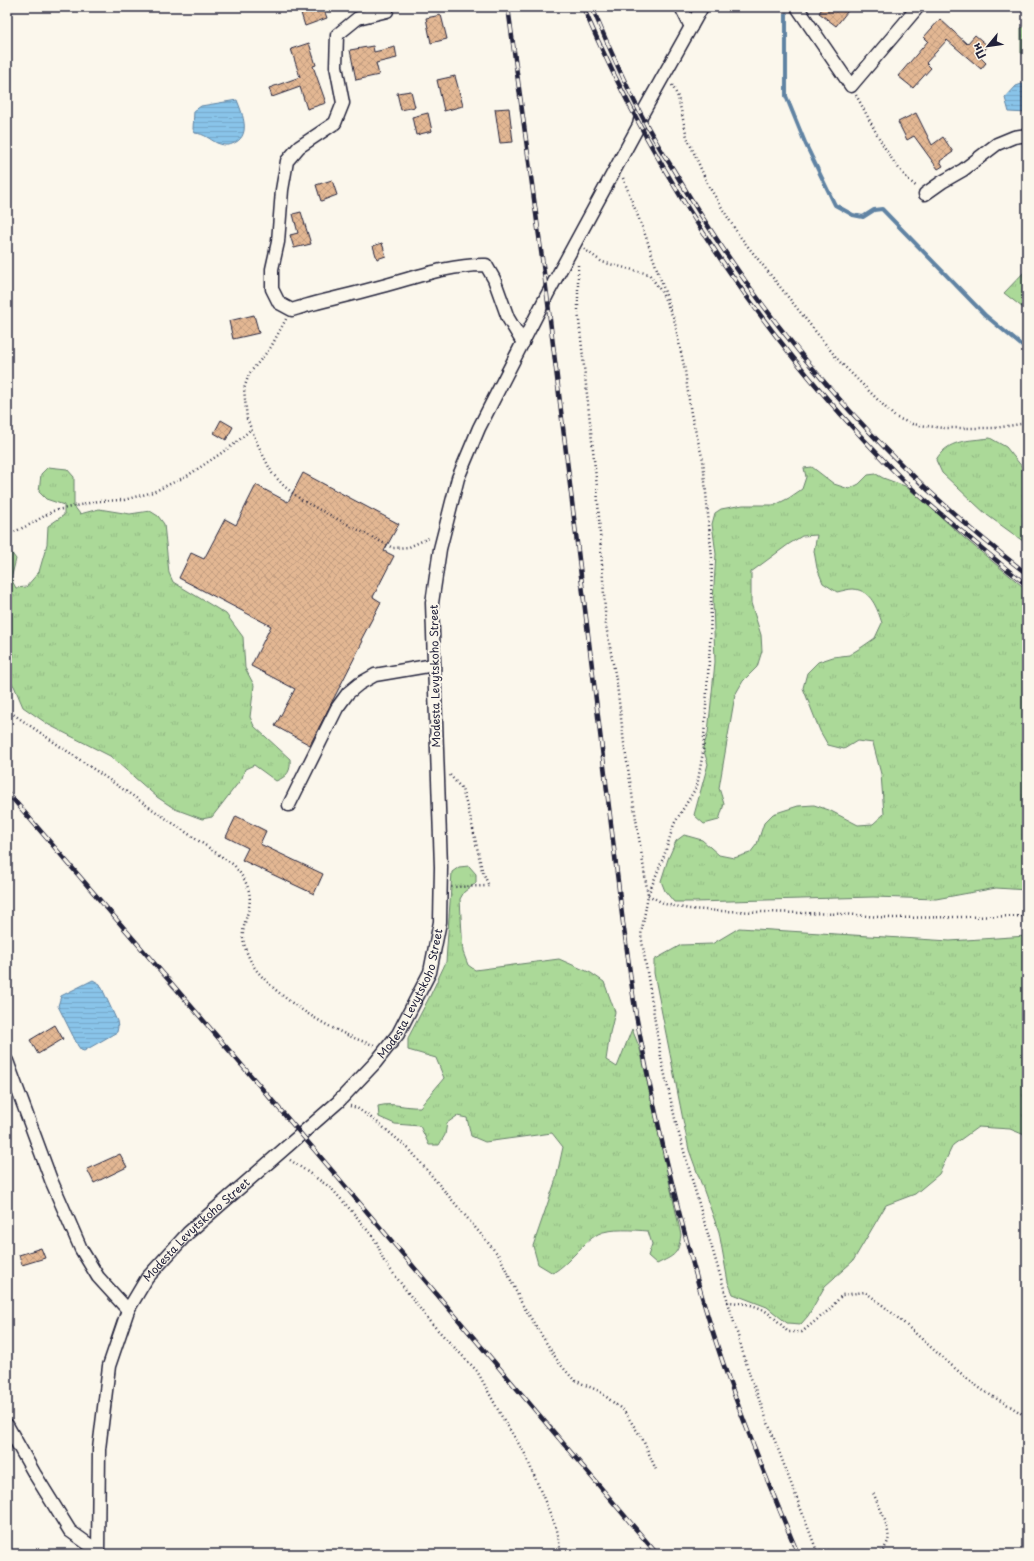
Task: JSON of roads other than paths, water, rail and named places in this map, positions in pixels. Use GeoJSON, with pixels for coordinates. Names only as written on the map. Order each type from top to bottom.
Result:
{"type":"FeatureCollection","features":[{"type":"Feature","properties":{"kind":"street"},"geometry":{"type":"LineString","coordinates":[[681,7],[691,27]]}},
{"type":"Feature","properties":{"kind":"street"},"geometry":{"type":"LineString","coordinates":[[691,27],[702,7]]}},
{"type":"Feature","properties":{"kind":"street"},"geometry":{"type":"LineString","coordinates":[[797,7],[851,86],[918,7]]}},
{"type":"Feature","properties":{"kind":"street"},"geometry":{"type":"LineString","coordinates":[[387,11],[358,18],[337,35],[336,66],[343,104],[335,123],[299,148],[287,160],[282,190],[278,242],[272,269],[272,289],[279,303],[292,310],[314,302],[347,296],[434,273],[470,265],[486,265],[494,278],[508,318],[523,343]]}},
{"type":"Feature","properties":{"kind":"street","name":"Modesta Levytskoho Street"},"geometry":{"type":"LineString","coordinates":[[98,1553],[99,1449],[109,1366],[128,1310],[147,1278],[188,1233],[338,1102],[386,1049],[398,1034],[430,972],[440,922],[432,603],[443,537],[458,478],[479,428],[547,295],[691,27]]}},
{"type":"Feature","properties":{"kind":"street"},"geometry":{"type":"LineString","coordinates":[[925,194],[963,170],[997,144],[1014,137],[1027,135]]}},
{"type":"Feature","properties":{"kind":"street"},"geometry":{"type":"LineString","coordinates":[[289,805],[337,708],[348,693],[359,684],[375,675],[434,665]]}},
{"type":"Feature","properties":{"kind":"street"},"geometry":{"type":"LineString","coordinates":[[7,1061],[51,1180],[82,1249],[98,1277],[128,1310]]}},
{"type":"Feature","properties":{"kind":"street"},"geometry":{"type":"LineString","coordinates":[[7,1425],[70,1532],[98,1553]]}},
{"type":"Feature","properties":{"kind":"water"},"geometry":{"type":"Polygon","coordinates":[[[1027,82],[1027,113],[1009,112],[1005,98],[1016,86],[1027,82]]]}},
{"type":"Feature","properties":{"kind":"water"},"geometry":{"type":"Polygon","coordinates":[[[237,100],[242,112],[244,125],[244,131],[238,141],[230,145],[223,145],[195,133],[193,129],[194,111],[201,106],[237,100]]]}},
{"type":"Feature","properties":{"kind":"water"},"geometry":{"type":"Polygon","coordinates":[[[93,980],[100,984],[117,1021],[118,1027],[117,1032],[84,1051],[78,1046],[58,1006],[61,996],[93,980]]]}},
{"type":"Feature","properties":{"kind":"waterway"},"geometry":{"type":"LineString","coordinates":[[786,14],[786,96],[806,145],[835,205],[853,215],[863,217],[874,210],[882,209],[985,315],[1027,350]]}},
{"type":"Feature","properties":{"kind":"railway"},"geometry":{"type":"LineString","coordinates":[[508,7],[547,295],[623,923],[636,1015],[650,1088],[667,1162],[705,1307],[736,1401],[798,1554]]}},
{"type":"Feature","properties":{"kind":"railway"},"geometry":{"type":"LineString","coordinates":[[583,7],[613,72],[646,136],[720,259],[762,317],[806,374],[853,428],[903,480],[942,515],[1027,585]]}},
{"type":"Feature","properties":{"kind":"railway"},"geometry":{"type":"LineString","coordinates":[[592,7],[645,123],[708,227],[746,282],[787,336],[830,388],[876,438],[924,486],[974,531],[1027,574]]}},
{"type":"Feature","properties":{"kind":"railway"},"geometry":{"type":"LineString","coordinates":[[7,792],[301,1134],[657,1554]]}}]}
